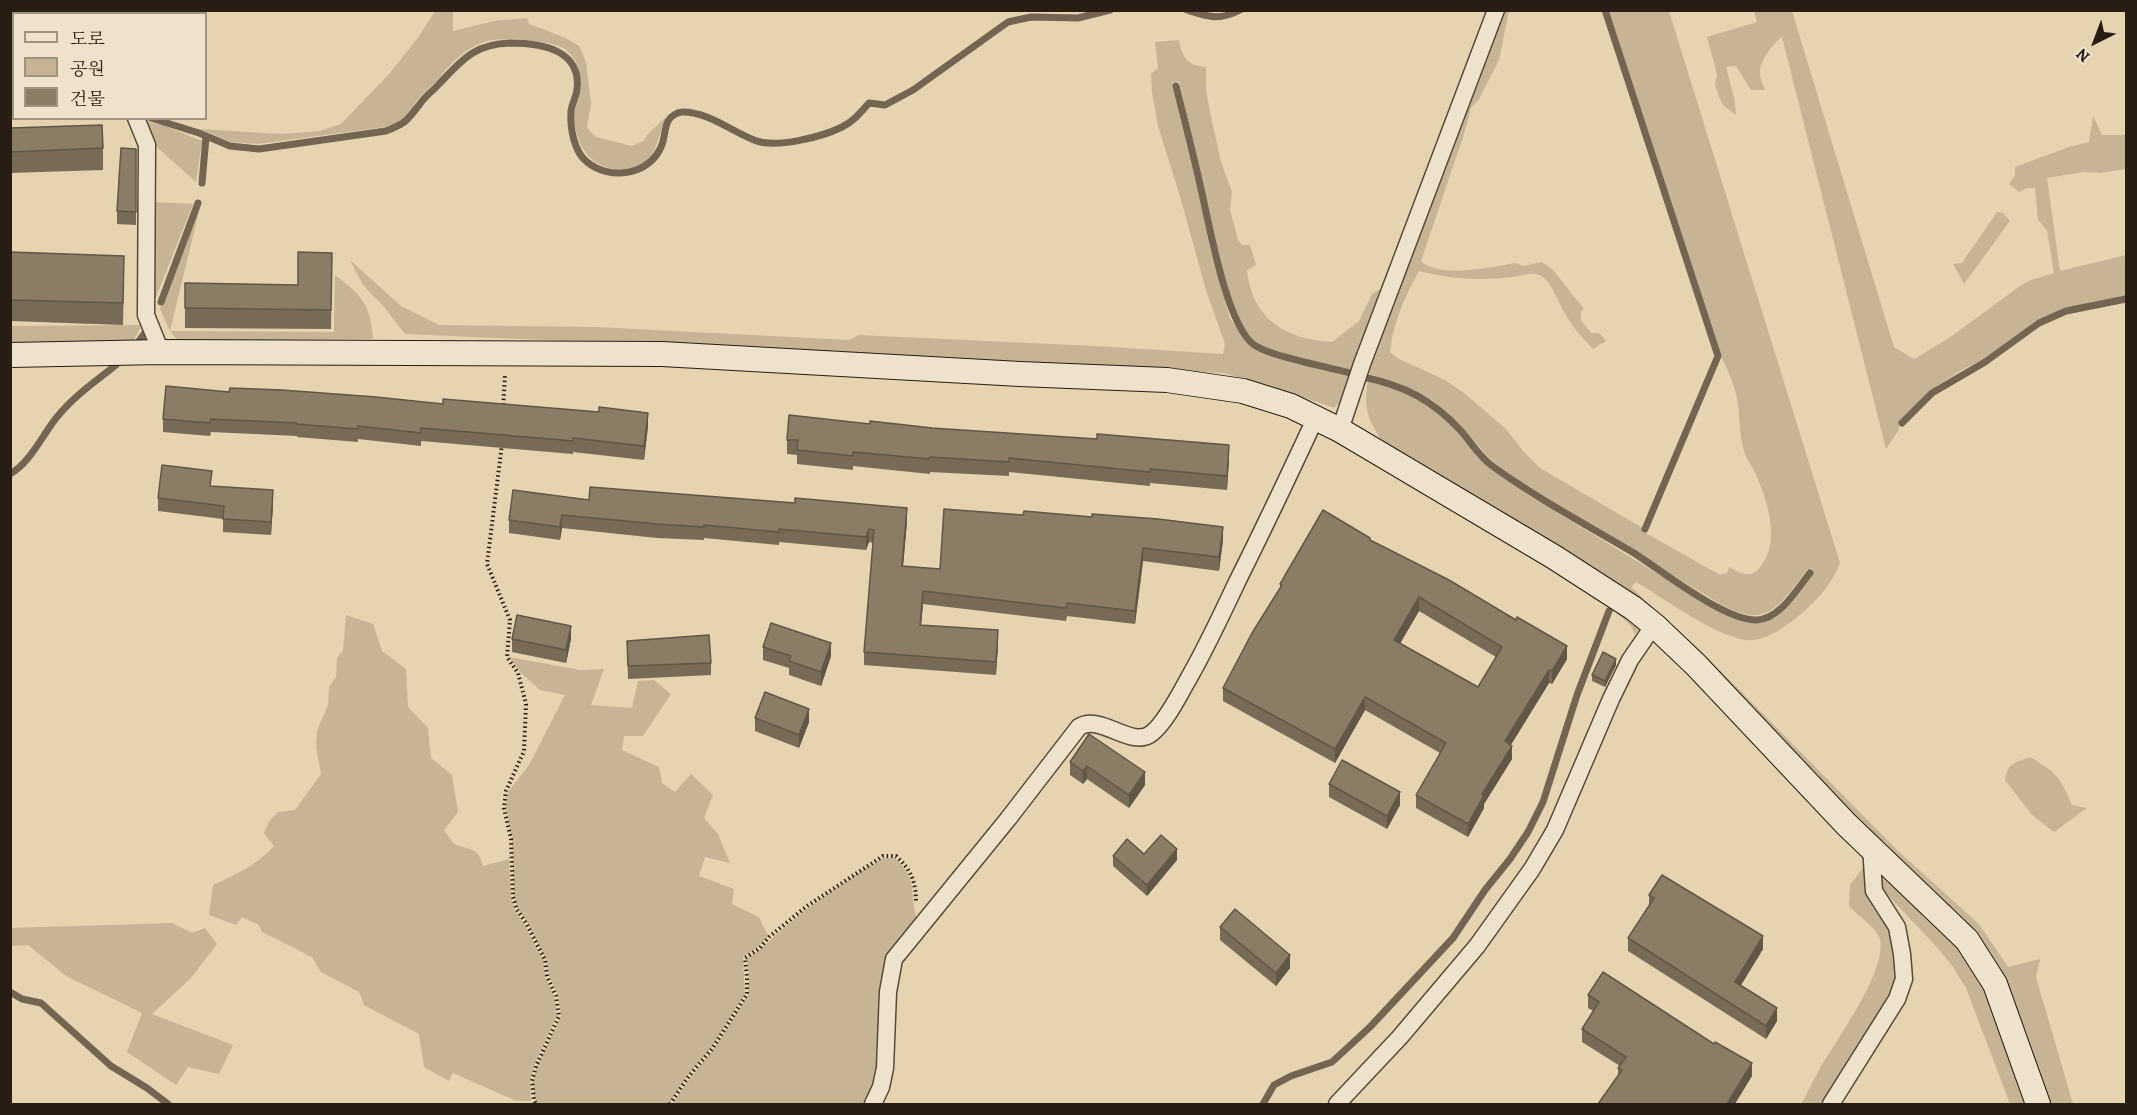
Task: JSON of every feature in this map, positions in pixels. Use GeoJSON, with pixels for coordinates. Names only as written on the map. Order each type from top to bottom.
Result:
{"type":"FeatureCollection","features":[{"type":"Feature","properties":{"kind":"main road"},"geometry":{"type":"LineString","coordinates":[[10,355],[161,352],[662,354],[1167,380],[1243,391],[1282,403],[1340,430],[1554,557],[1633,608],[1654,625],[1696,665],[1871,847],[1961,934],[1995,984],[2038,1104]]}},
{"type":"Feature","properties":{"kind":"street"},"geometry":{"type":"LineString","coordinates":[[1340,430],[1362,364],[1496,10]]}},
{"type":"Feature","properties":{"kind":"street"},"geometry":{"type":"LineString","coordinates":[[137,120],[147,145],[146,315],[161,352]]}},
{"type":"Feature","properties":{"kind":"street"},"geometry":{"type":"LineString","coordinates":[[873,1104],[881,1087],[885,1068],[890,972],[894,959],[1008,819],[1079,726],[1094,723],[1134,737],[1147,736],[1153,732],[1175,701],[1202,654],[1316,417]]}},
{"type":"Feature","properties":{"kind":"street"},"geometry":{"type":"LineString","coordinates":[[1337,1104],[1400,1037],[1477,946],[1532,868],[1555,830],[1630,660],[1654,625]]}},
{"type":"Feature","properties":{"kind":"street"},"geometry":{"type":"LineString","coordinates":[[1832,1104],[1897,999],[1904,979],[1897,927],[1874,891],[1871,847]]}},
{"type":"Feature","properties":{"kind":"path"},"geometry":{"type":"LineString","coordinates":[[503,413],[506,354]]}},
{"type":"Feature","properties":{"kind":"path"},"geometry":{"type":"LineString","coordinates":[[502,437],[487,564],[510,620],[507,657],[518,673],[526,704],[524,751],[506,791],[504,808],[511,839],[513,897],[517,910],[545,960],[560,1016],[536,1066],[532,1081],[536,1104]]}},
{"type":"Feature","properties":{"kind":"path"},"geometry":{"type":"LineString","coordinates":[[670,1104],[689,1076],[712,1049],[747,994],[745,958],[760,948],[769,937],[807,906],[866,865],[883,856],[896,856],[910,869],[916,910],[922,923]]}},
{"type":"Feature","properties":{"kind":"green space"},"geometry":{"type":"Polygon","coordinates":[[[436,10],[453,11],[453,31],[494,21],[527,18],[529,24],[566,38],[579,46],[586,62],[591,103],[587,128],[596,137],[632,146],[643,141],[666,117],[650,157],[644,163],[624,169],[612,169],[593,160],[580,144],[577,134],[575,109],[581,85],[579,71],[572,56],[558,46],[509,39],[484,42],[469,49],[421,96],[407,116],[385,127],[258,144],[231,142],[200,129],[282,134],[320,131],[341,124],[389,74],[417,39],[436,10]]]}},
{"type":"Feature","properties":{"kind":"green space"},"geometry":{"type":"Polygon","coordinates":[[[1501,11],[1509,11],[1499,60],[1479,99],[1471,108],[1421,261],[1429,266],[1453,271],[1515,263],[1523,266],[1542,262],[1553,270],[1584,309],[1581,312],[1581,320],[1591,333],[1599,333],[1606,341],[1593,349],[1573,326],[1550,285],[1540,275],[1477,279],[1441,276],[1419,271],[1400,310],[1390,352],[1397,358],[1445,380],[1464,393],[1506,429],[1540,468],[1641,527],[1644,532],[1720,575],[1727,573],[1729,567],[1746,574],[1758,570],[1767,556],[1770,544],[1768,508],[1755,471],[1746,457],[1735,389],[1721,356],[1607,11],[1669,11],[1840,563],[1824,590],[1802,613],[1773,633],[1754,640],[1727,635],[1677,608],[1636,582],[1631,587],[1702,652],[1897,850],[1979,924],[2008,967],[2040,959],[2036,977],[2073,1104],[2050,1104],[1997,966],[1971,927],[1867,832],[1708,667],[1383,442],[1374,427],[1367,406],[1368,380],[1405,392],[1428,404],[1446,419],[1489,466],[1528,495],[1719,611],[1742,621],[1756,623],[1776,616],[1793,602],[1813,575],[1812,569],[1807,570],[1786,597],[1765,613],[1749,615],[1722,605],[1530,489],[1490,459],[1448,413],[1432,400],[1396,382],[1369,374],[1371,359],[1501,11]]]}},
{"type":"Feature","properties":{"kind":"green space"},"geometry":{"type":"Polygon","coordinates":[[[1754,11],[1792,11],[1894,347],[1914,359],[1949,338],[2020,286],[2054,273],[2047,230],[2038,220],[2035,188],[2027,188],[2019,192],[2009,184],[2015,175],[2015,167],[2089,142],[2093,116],[2102,135],[2126,135],[2126,169],[2101,173],[2083,172],[2047,178],[2060,271],[2126,255],[2126,296],[2065,308],[2037,320],[1983,359],[1930,390],[1900,421],[1898,431],[1886,449],[1782,37],[1768,52],[1761,66],[1760,75],[1765,90],[1751,90],[1736,66],[1726,67],[1736,115],[1723,105],[1715,85],[1717,74],[1707,37],[1757,22],[1754,11]]]}},
{"type":"Feature","properties":{"kind":"green space"},"geometry":{"type":"Polygon","coordinates":[[[1179,40],[1186,60],[1206,67],[1206,90],[1210,112],[1221,162],[1232,192],[1230,210],[1238,240],[1242,245],[1250,245],[1256,265],[1247,270],[1250,287],[1264,314],[1286,331],[1315,340],[1332,342],[1359,321],[1372,294],[1388,284],[1356,371],[1288,354],[1255,341],[1245,329],[1228,290],[1179,81],[1172,83],[1197,181],[1210,248],[1230,318],[1250,346],[1258,351],[1353,378],[1344,398],[1334,408],[1268,385],[1223,373],[864,354],[405,334],[363,285],[350,260],[401,306],[439,325],[596,327],[849,340],[859,335],[1223,354],[1225,344],[1206,290],[1158,126],[1152,93],[1151,74],[1158,68],[1155,42],[1179,40]]]}},
{"type":"Feature","properties":{"kind":"green space"},"geometry":{"type":"Polygon","coordinates":[[[146,121],[202,141],[196,182],[151,142],[146,121]]]}},
{"type":"Feature","properties":{"kind":"green space"},"geometry":{"type":"Polygon","coordinates":[[[154,202],[193,204],[154,302],[154,202]]]}},
{"type":"Feature","properties":{"kind":"green space"},"geometry":{"type":"Polygon","coordinates":[[[201,203],[170,331],[160,309],[201,203]]]}},
{"type":"Feature","properties":{"kind":"green space"},"geometry":{"type":"Polygon","coordinates":[[[1997,212],[2003,213],[2010,221],[1964,284],[1953,264],[1962,263],[1997,212]]]}},
{"type":"Feature","properties":{"kind":"green space"},"geometry":{"type":"Polygon","coordinates":[[[335,275],[363,301],[370,317],[373,339],[178,341],[170,331],[334,332],[335,275]]]}},
{"type":"Feature","properties":{"kind":"green space"},"geometry":{"type":"Polygon","coordinates":[[[142,325],[131,345],[11,346],[10,326],[142,325]]]}},
{"type":"Feature","properties":{"kind":"green space"},"geometry":{"type":"Polygon","coordinates":[[[1329,434],[1416,483],[1642,625],[1635,634],[1631,626],[1615,611],[1477,524],[1327,438],[1329,434]]]}},
{"type":"Feature","properties":{"kind":"green space"},"geometry":{"type":"Polygon","coordinates":[[[346,615],[373,624],[382,651],[406,669],[408,707],[428,728],[431,758],[452,775],[458,812],[444,830],[454,844],[476,852],[483,866],[509,859],[511,898],[515,911],[543,960],[545,977],[554,996],[557,1015],[534,1065],[530,1081],[531,1101],[516,1101],[453,1073],[449,1081],[424,1067],[419,1034],[364,1005],[359,992],[321,972],[312,957],[262,932],[259,925],[242,917],[236,925],[209,915],[213,885],[254,864],[274,846],[264,833],[270,820],[278,812],[295,810],[321,774],[316,747],[317,731],[328,705],[329,687],[336,677],[337,658],[343,650],[346,615]]]}},
{"type":"Feature","properties":{"kind":"green space"},"geometry":{"type":"Polygon","coordinates":[[[509,657],[580,670],[604,669],[591,705],[632,708],[638,681],[654,680],[671,694],[643,736],[624,736],[622,750],[659,767],[662,783],[675,792],[691,774],[713,795],[704,818],[718,834],[730,863],[705,857],[699,876],[734,889],[732,904],[759,917],[768,936],[758,947],[743,957],[745,994],[711,1048],[688,1075],[669,1104],[538,1104],[535,1100],[533,1082],[537,1066],[561,1016],[558,995],[549,975],[546,959],[518,909],[514,897],[512,839],[506,808],[508,792],[529,765],[565,695],[540,690],[520,672],[509,657]]]}},
{"type":"Feature","properties":{"kind":"green space"},"geometry":{"type":"Polygon","coordinates":[[[2030,757],[2056,776],[2072,805],[2087,808],[2054,832],[2031,814],[2005,780],[2013,764],[2030,757]]]}},
{"type":"Feature","properties":{"kind":"green space"},"geometry":{"type":"Polygon","coordinates":[[[883,858],[895,858],[908,874],[918,921],[895,948],[880,1071],[868,1104],[672,1104],[713,1050],[748,995],[747,959],[820,899],[883,858]]]}},
{"type":"Feature","properties":{"kind":"green space"},"geometry":{"type":"Polygon","coordinates":[[[1866,864],[1894,938],[1898,968],[1895,985],[1889,1001],[1825,1104],[1801,1104],[1858,1007],[1876,970],[1880,954],[1878,935],[1849,906],[1850,885],[1866,864]]]}},
{"type":"Feature","properties":{"kind":"green space"},"geometry":{"type":"Polygon","coordinates":[[[1882,869],[1944,928],[1981,980],[2025,1104],[2010,1104],[1966,988],[1951,964],[1934,944],[1880,887],[1879,874],[1882,869]]]}},
{"type":"Feature","properties":{"kind":"green space"},"geometry":{"type":"Polygon","coordinates":[[[172,923],[192,933],[205,928],[217,944],[191,978],[152,1014],[233,1045],[219,1074],[188,1067],[176,1085],[127,1052],[142,1013],[66,976],[28,945],[11,946],[11,928],[172,923]]]}},
{"type":"Feature","properties":{"kind":"building"},"geometry":{"type":"Polygon","coordinates":[[[102,125],[103,148],[10,152],[10,128],[102,125]]]}},
{"type":"Feature","properties":{"kind":"building"},"geometry":{"type":"Polygon","coordinates":[[[121,148],[136,149],[136,212],[117,211],[121,148]]]}},
{"type":"Feature","properties":{"kind":"building"},"geometry":{"type":"Polygon","coordinates":[[[10,252],[124,256],[123,303],[10,300],[10,252]]]}},
{"type":"Feature","properties":{"kind":"building"},"geometry":{"type":"Polygon","coordinates":[[[298,252],[332,253],[331,310],[185,308],[185,283],[298,285],[298,252]]]}},
{"type":"Feature","properties":{"kind":"building"},"geometry":{"type":"Polygon","coordinates":[[[166,386],[229,392],[230,388],[282,390],[443,404],[443,399],[599,412],[599,407],[648,413],[644,446],[573,438],[573,441],[421,428],[421,433],[358,426],[358,429],[297,423],[211,419],[210,423],[163,419],[166,386]]]}},
{"type":"Feature","properties":{"kind":"building"},"geometry":{"type":"Polygon","coordinates":[[[789,415],[870,424],[870,421],[932,428],[1097,439],[1097,434],[1229,445],[1227,476],[1150,469],[1150,472],[1009,458],[1009,462],[930,457],[930,459],[853,452],[853,456],[797,450],[798,440],[787,440],[789,415]]]}},
{"type":"Feature","properties":{"kind":"building"},"geometry":{"type":"Polygon","coordinates":[[[162,465],[212,471],[210,486],[273,490],[271,522],[223,519],[224,506],[158,498],[162,465]]]}},
{"type":"Feature","properties":{"kind":"building"},"geometry":{"type":"Polygon","coordinates":[[[590,487],[795,503],[795,498],[907,508],[902,566],[940,569],[944,509],[1023,515],[1024,511],[1092,517],[1092,514],[1223,527],[1219,557],[1143,548],[1135,611],[1067,603],[1066,608],[923,591],[920,625],[998,630],[996,662],[864,652],[874,530],[869,529],[866,537],[779,529],[779,532],[704,525],[704,527],[657,524],[562,515],[560,527],[509,520],[513,490],[589,500],[590,487]]]}},
{"type":"Feature","properties":{"kind":"building"},"geometry":{"type":"Polygon","coordinates":[[[1323,510],[1370,540],[1449,580],[1516,620],[1517,617],[1567,646],[1552,671],[1549,670],[1505,741],[1512,746],[1482,794],[1484,795],[1468,824],[1416,795],[1446,743],[1365,697],[1335,749],[1223,688],[1252,633],[1282,585],[1280,584],[1323,510]],[[1419,597],[1394,640],[1478,687],[1502,647],[1419,597]]]}},
{"type":"Feature","properties":{"kind":"building"},"geometry":{"type":"Polygon","coordinates":[[[517,615],[571,626],[566,650],[512,639],[517,615]]]}},
{"type":"Feature","properties":{"kind":"building"},"geometry":{"type":"Polygon","coordinates":[[[771,623],[831,643],[821,672],[789,661],[791,656],[763,647],[771,623]]]}},
{"type":"Feature","properties":{"kind":"building"},"geometry":{"type":"Polygon","coordinates":[[[709,635],[711,663],[628,666],[627,641],[709,635]]]}},
{"type":"Feature","properties":{"kind":"building"},"geometry":{"type":"Polygon","coordinates":[[[1603,652],[1616,659],[1605,681],[1592,675],[1603,652]]]}},
{"type":"Feature","properties":{"kind":"building"},"geometry":{"type":"Polygon","coordinates":[[[765,692],[809,709],[799,735],[755,718],[765,692]]]}},
{"type":"Feature","properties":{"kind":"building"},"geometry":{"type":"Polygon","coordinates":[[[1089,734],[1145,772],[1129,795],[1087,766],[1083,771],[1070,762],[1089,734]]]}},
{"type":"Feature","properties":{"kind":"building"},"geometry":{"type":"Polygon","coordinates":[[[1342,760],[1400,792],[1387,816],[1329,784],[1342,760]]]}},
{"type":"Feature","properties":{"kind":"building"},"geometry":{"type":"Polygon","coordinates":[[[1161,835],[1177,849],[1147,885],[1113,856],[1127,839],[1144,854],[1161,835]]]}},
{"type":"Feature","properties":{"kind":"building"},"geometry":{"type":"Polygon","coordinates":[[[1662,875],[1763,936],[1735,982],[1777,1008],[1766,1026],[1628,938],[1654,898],[1649,895],[1662,875]]]}},
{"type":"Feature","properties":{"kind":"building"},"geometry":{"type":"Polygon","coordinates":[[[1235,909],[1290,955],[1276,973],[1220,927],[1235,909]]]}},
{"type":"Feature","properties":{"kind":"building"},"geometry":{"type":"Polygon","coordinates":[[[1603,972],[1714,1044],[1715,1042],[1752,1063],[1727,1104],[1598,1104],[1622,1070],[1618,1068],[1626,1057],[1582,1029],[1599,1002],[1588,995],[1603,972]]]}},
{"type":"Feature","properties":{"kind":"waterway"},"geometry":{"type":"LineString","coordinates":[[157,120],[230,146],[259,149],[386,131],[406,120],[424,98],[470,55],[487,46],[522,43],[547,47],[566,58],[573,66],[577,76],[577,90],[571,109],[571,125],[576,146],[583,158],[596,168],[607,172],[628,172],[648,164],[655,156],[662,144],[668,121],[679,113],[701,115],[763,142],[774,143],[811,138],[846,125],[869,103],[885,105],[913,90],[1008,22],[1031,17],[1078,18],[1110,10]]}},
{"type":"Feature","properties":{"kind":"waterway"},"geometry":{"type":"LineString","coordinates":[[1187,10],[1214,17],[1226,16],[1240,10]]}},
{"type":"Feature","properties":{"kind":"waterway"},"geometry":{"type":"LineString","coordinates":[[1605,10],[1718,356],[1645,529]]}},
{"type":"Feature","properties":{"kind":"waterway"},"geometry":{"type":"LineString","coordinates":[[1176,86],[1219,268],[1234,314],[1243,332],[1253,344],[1272,353],[1354,374]]}},
{"type":"Feature","properties":{"kind":"waterway"},"geometry":{"type":"LineString","coordinates":[[202,183],[206,137]]}},
{"type":"Feature","properties":{"kind":"waterway"},"geometry":{"type":"LineString","coordinates":[[161,302],[198,203]]}},
{"type":"Feature","properties":{"kind":"waterway"},"geometry":{"type":"LineString","coordinates":[[1902,423],[1932,393],[1985,362],[2039,323],[2066,311],[2126,299]]}},
{"type":"Feature","properties":{"kind":"waterway"},"geometry":{"type":"LineString","coordinates":[[139,341],[147,330]]}},
{"type":"Feature","properties":{"kind":"waterway"},"geometry":{"type":"LineString","coordinates":[[10,474],[30,456],[64,409],[116,365]]}},
{"type":"Feature","properties":{"kind":"waterway"},"geometry":{"type":"LineString","coordinates":[[1363,377],[1391,384],[1428,402],[1450,420],[1487,461],[1525,489],[1634,553],[1694,594],[1728,612],[1744,618],[1757,620],[1765,618],[1780,609],[1810,573]]}},
{"type":"Feature","properties":{"kind":"waterway"},"geometry":{"type":"LineString","coordinates":[[1263,1104],[1274,1085],[1291,1076],[1332,1062],[1370,1027],[1453,938],[1485,890],[1510,859],[1528,832],[1543,802],[1577,695],[1609,611]]}},
{"type":"Feature","properties":{"kind":"waterway"},"geometry":{"type":"LineString","coordinates":[[10,992],[22,999],[41,1003],[111,1066],[168,1104]]}}]}
